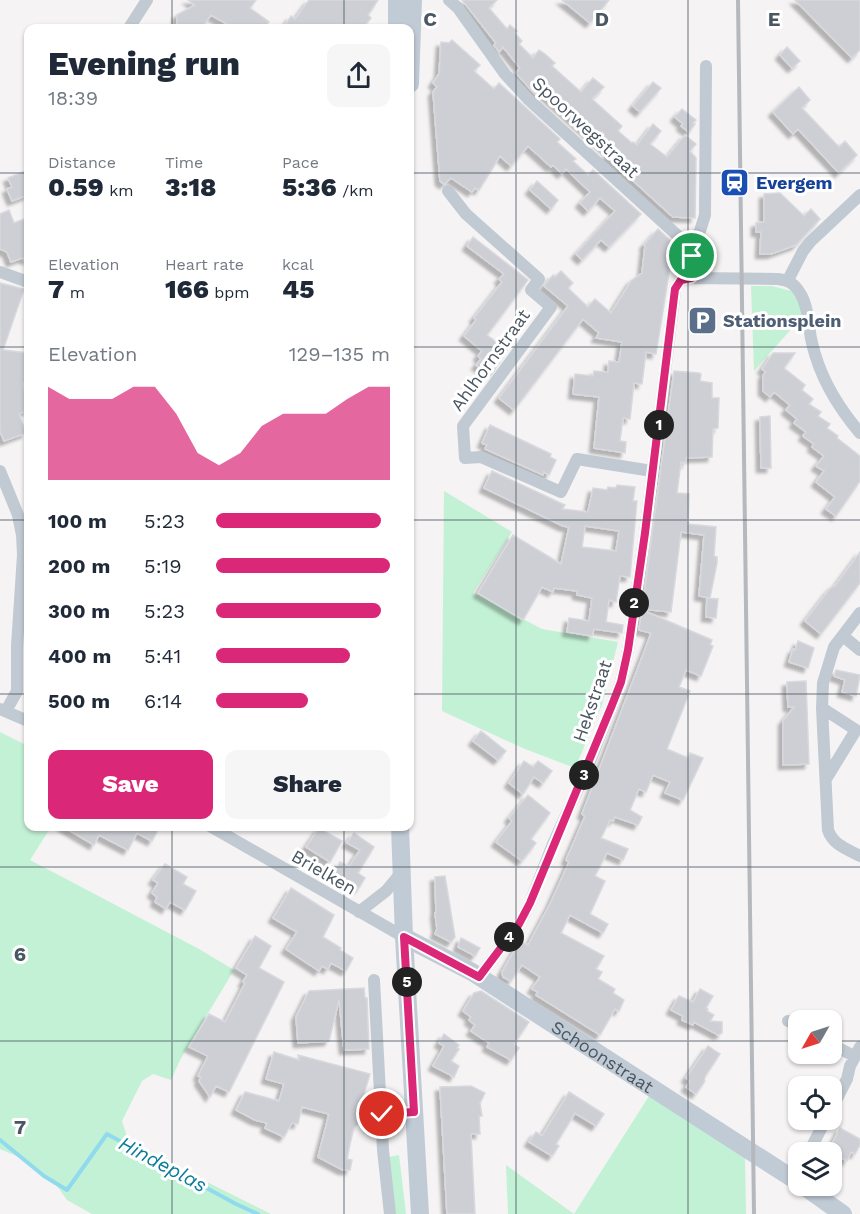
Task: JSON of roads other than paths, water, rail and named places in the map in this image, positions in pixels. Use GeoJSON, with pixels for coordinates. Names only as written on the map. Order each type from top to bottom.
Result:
{"type":"FeatureCollection","features":[{"type":"Feature","properties":{"kind":"main road"},"geometry":{"type":"LineString","coordinates":[[397,0],[397,24]]}},
{"type":"Feature","properties":{"kind":"main road"},"geometry":{"type":"LineString","coordinates":[[411,24],[412,0]]}},
{"type":"Feature","properties":{"kind":"main road"},"geometry":{"type":"LineString","coordinates":[[400,831],[420,1214]]}},
{"type":"Feature","properties":{"kind":"main road","name":"Schoonstraat"},"geometry":{"type":"LineString","coordinates":[[404,937],[479,977],[788,1174]]}},
{"type":"Feature","properties":{"kind":"main road","name":"Schoonstraat"},"geometry":{"type":"LineString","coordinates":[[819,1196],[843,1214]]}},
{"type":"Feature","properties":{"kind":"street"},"geometry":{"type":"LineString","coordinates":[[132,24],[147,0]]}},
{"type":"Feature","properties":{"kind":"street","name":"Spoorwegstraat"},"geometry":{"type":"LineString","coordinates":[[449,0],[458,8],[505,74],[528,99],[689,246]]}},
{"type":"Feature","properties":{"kind":"street"},"geometry":{"type":"LineString","coordinates":[[706,66],[705,215],[700,231],[689,246],[692,256],[691,278],[788,280],[795,285],[803,298],[812,344],[825,382],[833,399],[860,433]]}},
{"type":"Feature","properties":{"kind":"street","name":"Ahlhornstraat"},"geometry":{"type":"LineString","coordinates":[[448,190],[466,214],[539,279],[531,290],[551,307],[463,426],[465,458],[481,457],[561,492],[577,459],[652,471]]}},
{"type":"Feature","properties":{"kind":"street"},"geometry":{"type":"LineString","coordinates":[[788,280],[802,251],[860,195]]}},
{"type":"Feature","properties":{"kind":"street"},"geometry":{"type":"LineString","coordinates":[[0,272],[24,281]]}},
{"type":"Feature","properties":{"kind":"street","name":"Hekstraat"},"geometry":{"type":"LineString","coordinates":[[479,977],[519,924],[530,903],[553,844],[598,743],[621,682],[628,650],[675,289],[681,280],[691,278]]}},
{"type":"Feature","properties":{"kind":"street"},"geometry":{"type":"LineString","coordinates":[[0,471],[18,515],[23,555],[17,646],[17,691],[3,710],[24,719]]}},
{"type":"Feature","properties":{"kind":"street"},"geometry":{"type":"LineString","coordinates":[[860,613],[830,657],[823,683],[822,708],[830,838],[860,856]]}},
{"type":"Feature","properties":{"kind":"street"},"geometry":{"type":"LineString","coordinates":[[843,636],[860,650]]}},
{"type":"Feature","properties":{"kind":"street"},"geometry":{"type":"LineString","coordinates":[[822,708],[856,730],[825,780]]}},
{"type":"Feature","properties":{"kind":"street","name":"Brielken"},"geometry":{"type":"LineString","coordinates":[[219,831],[404,937]]}},
{"type":"Feature","properties":{"kind":"street","name":"Brielken"},"geometry":{"type":"LineString","coordinates":[[359,912],[386,891],[401,873]]}},
{"type":"Feature","properties":{"kind":"street"},"geometry":{"type":"LineString","coordinates":[[374,980],[383,1150],[390,1214]]}},
{"type":"Feature","properties":{"kind":"street"},"geometry":{"type":"LineString","coordinates":[[842,1047],[857,1052],[842,1089]]}},
{"type":"Feature","properties":{"kind":"street"},"geometry":{"type":"LineString","coordinates":[[382,1114],[414,1112]]}},
{"type":"Feature","properties":{"kind":"waterway","name":"Hindeplas"},"geometry":{"type":"LineString","coordinates":[[0,1140],[44,1176],[67,1190],[107,1134],[258,1214]]}},
{"type":"Feature","properties":{"kind":"railway"},"geometry":{"type":"LineString","coordinates":[[738,0],[754,1214]]}},
{"type":"Feature","properties":{"kind":"place","name":"Evergem"},"geometry":{"type":"Point","coordinates":[735,182]}},
{"type":"Feature","properties":{"kind":"place","name":"Stationsplein"},"geometry":{"type":"Point","coordinates":[702,320]}}]}
